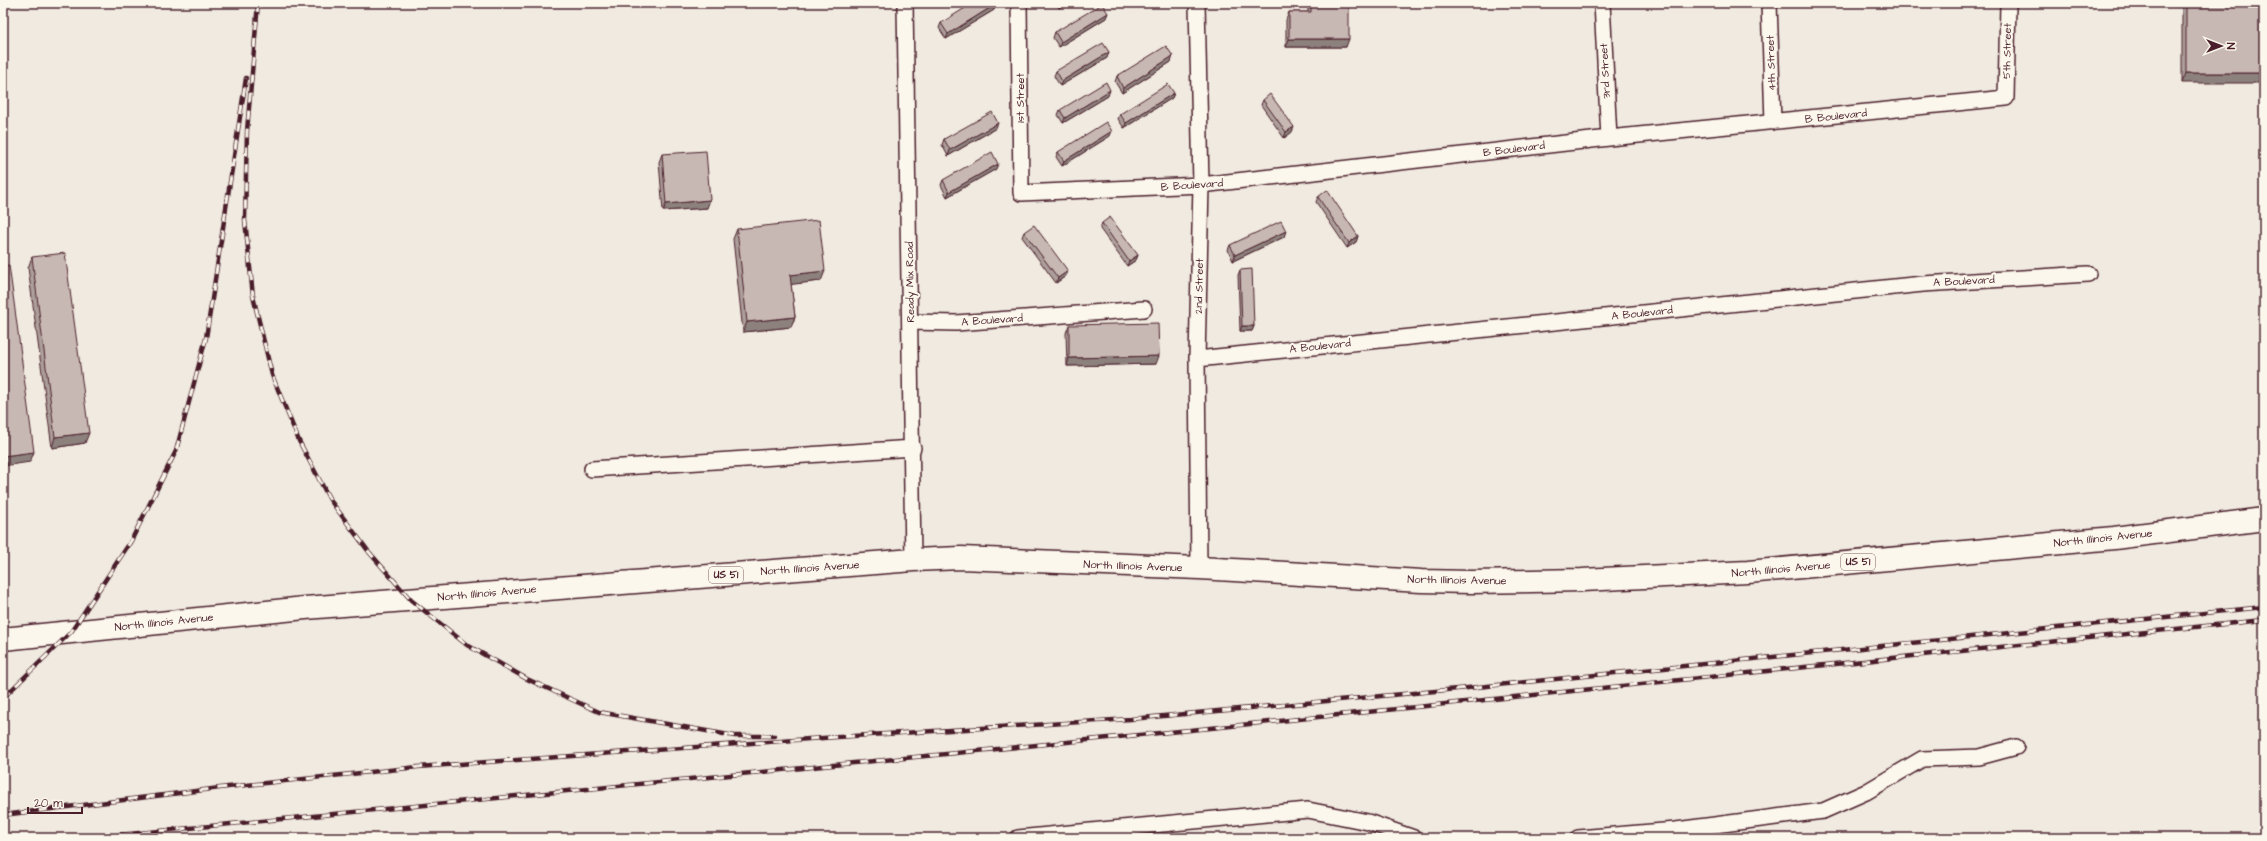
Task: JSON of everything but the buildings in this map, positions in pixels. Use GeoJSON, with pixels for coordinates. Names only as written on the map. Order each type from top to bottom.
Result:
{"type":"FeatureCollection","features":[{"type":"Feature","properties":{"kind":"main road","name":"North Illinois Avenue"},"geometry":{"type":"LineString","coordinates":[[3,639],[305,608],[913,560],[961,558],[1471,582],[1582,580],[1733,573],[2114,538],[2264,519]]}},
{"type":"Feature","properties":{"kind":"street","name":"Ready Mix Road"},"geometry":{"type":"LineString","coordinates":[[905,3],[913,448],[913,560]]}},
{"type":"Feature","properties":{"kind":"street","name":"1st Street"},"geometry":{"type":"LineString","coordinates":[[1019,3],[1021,193]]}},
{"type":"Feature","properties":{"kind":"street","name":"2nd Street"},"geometry":{"type":"LineString","coordinates":[[1197,3],[1201,185],[1197,359],[1199,568]]}},
{"type":"Feature","properties":{"kind":"street","name":"3rd Street"},"geometry":{"type":"LineString","coordinates":[[1602,3],[1609,138]]}},
{"type":"Feature","properties":{"kind":"street","name":"4th Street"},"geometry":{"type":"LineString","coordinates":[[1769,3],[1773,122]]}},
{"type":"Feature","properties":{"kind":"street","name":"5th Street"},"geometry":{"type":"LineString","coordinates":[[2006,98],[2008,3]]}},
{"type":"Feature","properties":{"kind":"street","name":"B Boulevard"},"geometry":{"type":"LineString","coordinates":[[1021,193],[1201,185],[1609,138],[2006,98]]}},
{"type":"Feature","properties":{"kind":"street","name":"A Boulevard"},"geometry":{"type":"LineString","coordinates":[[1197,359],[1923,284],[2088,274]]}},
{"type":"Feature","properties":{"kind":"street","name":"A Boulevard"},"geometry":{"type":"LineString","coordinates":[[911,322],[956,323],[1144,309]]}},
{"type":"Feature","properties":{"kind":"street"},"geometry":{"type":"LineString","coordinates":[[592,469],[913,448]]}},
{"type":"Feature","properties":{"kind":"street"},"geometry":{"type":"LineString","coordinates":[[1578,838],[1676,830],[1823,811],[1866,792],[1922,759],[1980,757],[2016,747]]}},
{"type":"Feature","properties":{"kind":"street"},"geometry":{"type":"LineString","coordinates":[[1018,838],[1308,810],[1368,822],[1414,838]]}},
{"type":"Feature","properties":{"kind":"railway"},"geometry":{"type":"LineString","coordinates":[[258,3],[247,131],[245,220],[253,296],[272,375],[299,441],[330,500],[369,552],[411,600],[467,645],[527,679],[599,712],[735,736],[775,736]]}},
{"type":"Feature","properties":{"kind":"railway"},"geometry":{"type":"LineString","coordinates":[[3,698],[71,632],[131,541],[176,451],[206,338],[246,78]]}},
{"type":"Feature","properties":{"kind":"railway"},"geometry":{"type":"LineString","coordinates":[[3,815],[228,787],[418,767],[837,737],[1131,719],[1468,688],[2264,607]]}},
{"type":"Feature","properties":{"kind":"railway"},"geometry":{"type":"LineString","coordinates":[[88,838],[1221,727],[2264,620]]}}]}
